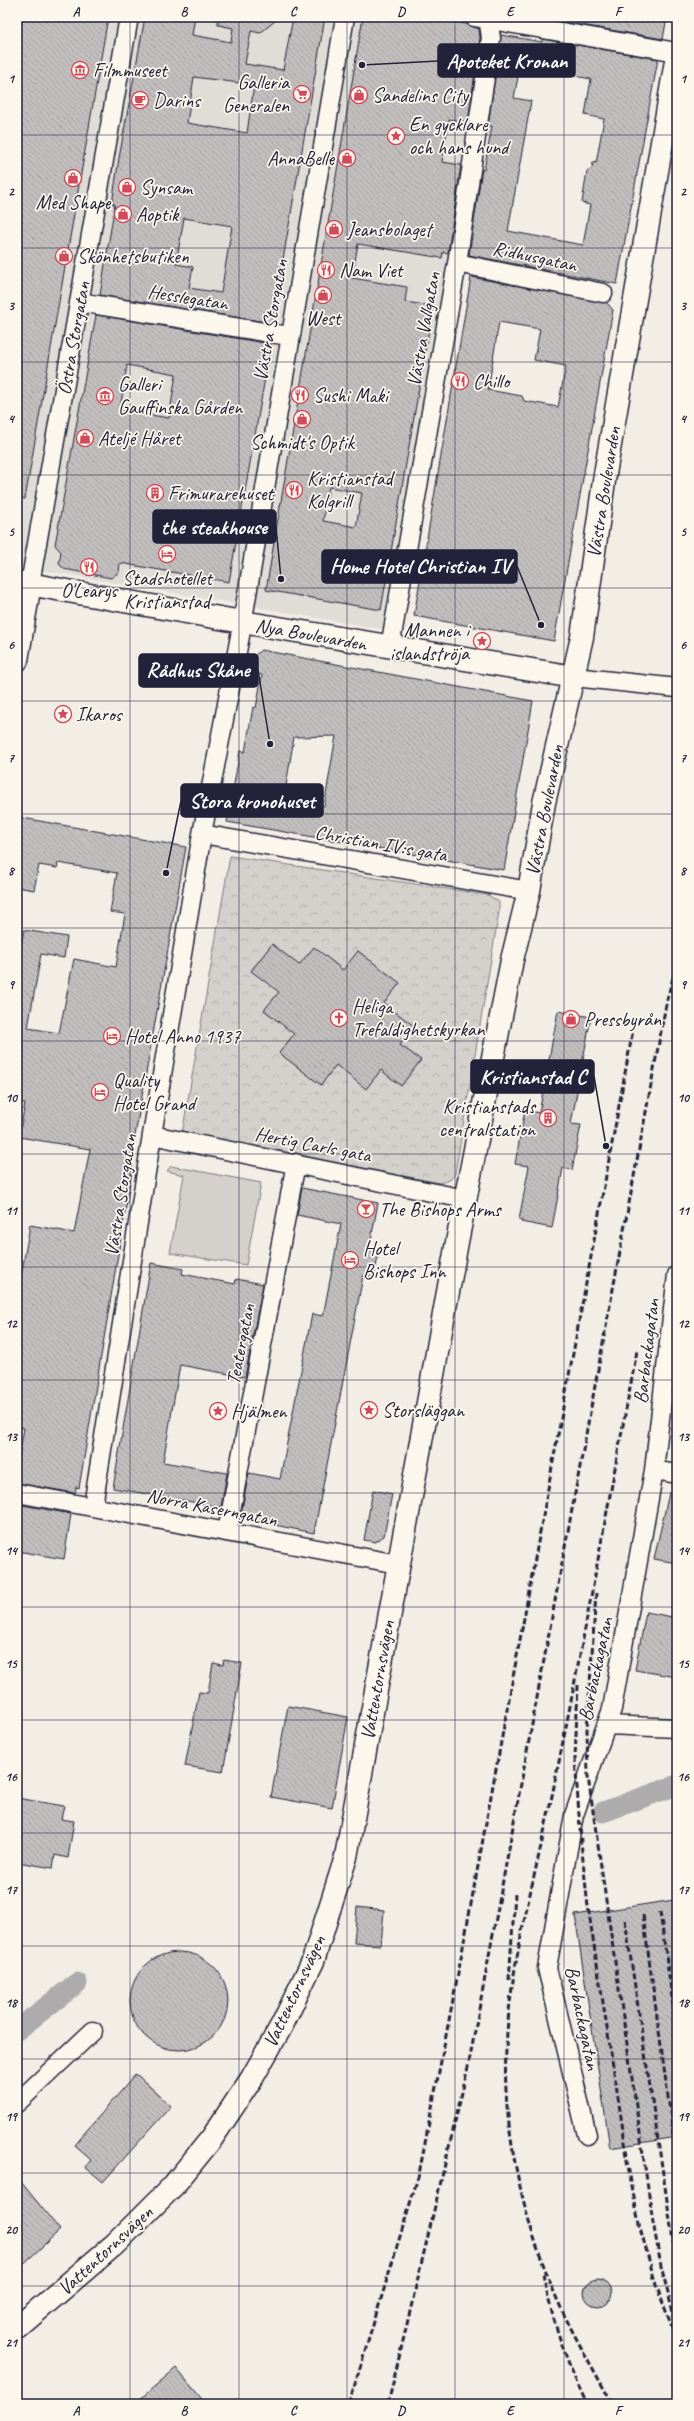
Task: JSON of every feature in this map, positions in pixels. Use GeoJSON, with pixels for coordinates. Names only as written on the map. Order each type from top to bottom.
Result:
{"type":"FeatureCollection","features":[{"type":"Feature","properties":{"kind":"street","name":"Östra Storgatan"},"geometry":{"type":"LineString","coordinates":[[17,660],[24,583],[79,302],[129,17]]}},
{"type":"Feature","properties":{"kind":"street","name":"Västra Storgatan"},"geometry":{"type":"LineString","coordinates":[[93,1506],[202,834],[242,622],[289,336],[345,17]]}},
{"type":"Feature","properties":{"kind":"street"},"geometry":{"type":"LineString","coordinates":[[483,18],[677,53]]}},
{"type":"Feature","properties":{"kind":"street","name":"Västra Vallgatan"},"geometry":{"type":"LineString","coordinates":[[390,648],[457,263],[491,38],[483,18]]}},
{"type":"Feature","properties":{"kind":"street","name":"Västra Boulevarden"},"geometry":{"type":"LineString","coordinates":[[398,1564],[465,1199],[512,960],[529,891],[544,804],[563,714],[574,677],[611,439],[677,53]]}},
{"type":"Feature","properties":{"kind":"street","name":"Ridhusgatan"},"geometry":{"type":"LineString","coordinates":[[457,263],[603,292]]}},
{"type":"Feature","properties":{"kind":"street","name":"Hesslegatan"},"geometry":{"type":"LineString","coordinates":[[79,302],[289,336]]}},
{"type":"Feature","properties":{"kind":"street","name":"Nya Boulevarden"},"geometry":{"type":"LineString","coordinates":[[24,583],[390,648],[574,677],[677,688]]}},
{"type":"Feature","properties":{"kind":"street","name":"Christian IV:s gata"},"geometry":{"type":"LineString","coordinates":[[202,834],[529,891]]}},
{"type":"Feature","properties":{"kind":"street","name":"Hertig Carls gata"},"geometry":{"type":"LineString","coordinates":[[152,1135],[296,1163],[465,1199]]}},
{"type":"Feature","properties":{"kind":"street","name":"Teatergatan"},"geometry":{"type":"LineString","coordinates":[[227,1532],[296,1163]]}},
{"type":"Feature","properties":{"kind":"street","name":"Barbackagatan"},"geometry":{"type":"LineString","coordinates":[[587,2135],[547,1968],[574,1815],[612,1709],[654,1470],[677,1275]]}},
{"type":"Feature","properties":{"kind":"street"},"geometry":{"type":"LineString","coordinates":[[654,1470],[677,1474]]}},
{"type":"Feature","properties":{"kind":"street","name":"Norra Kaserngatan"},"geometry":{"type":"LineString","coordinates":[[17,1493],[398,1564]]}},
{"type":"Feature","properties":{"kind":"street","name":"Vattentornsvägen"},"geometry":{"type":"LineString","coordinates":[[17,2328],[115,2244],[173,2186],[212,2138],[252,2078],[282,2025],[313,1960],[346,1858],[398,1564]]}},
{"type":"Feature","properties":{"kind":"street"},"geometry":{"type":"LineString","coordinates":[[607,1725],[677,1728]]}},
{"type":"Feature","properties":{"kind":"street"},"geometry":{"type":"LineString","coordinates":[[17,2103],[93,2031]]}},
{"type":"Feature","properties":{"kind":"shaded area"},"geometry":{"type":"Polygon","coordinates":[[[17,17],[498,17],[393,631],[17,566],[17,17]]]}},
{"type":"Feature","properties":{"kind":"green space"},"geometry":{"type":"Polygon","coordinates":[[[230,856],[488,895],[499,902],[499,912],[455,1174],[450,1180],[440,1183],[182,1134],[230,856]]]}},
{"type":"Feature","properties":{"kind":"green space"},"geometry":{"type":"Polygon","coordinates":[[[171,1166],[261,1183],[246,1265],[170,1253],[184,1175],[167,1171],[171,1166]]]}},
{"type":"Feature","properties":{"kind":"building"},"geometry":{"type":"Polygon","coordinates":[[[17,17],[108,17],[25,499],[17,498],[17,17]]]}},
{"type":"Feature","properties":{"kind":"building"},"geometry":{"type":"Polygon","coordinates":[[[145,17],[195,17],[192,35],[231,42],[233,28],[218,25],[218,17],[280,17],[260,33],[251,31],[245,64],[283,70],[293,17],[325,17],[272,323],[100,295],[115,204],[112,204],[145,17]],[[194,77],[187,123],[247,133],[254,85],[194,77]],[[184,218],[176,264],[193,267],[189,288],[221,293],[232,226],[184,218]]]}},
{"type":"Feature","properties":{"kind":"building"},"geometry":{"type":"Polygon","coordinates":[[[363,17],[428,17],[466,24],[479,29],[480,38],[468,122],[449,119],[442,162],[461,165],[448,253],[443,252],[442,258],[358,244],[352,278],[407,287],[405,302],[433,306],[381,610],[266,590],[363,17]],[[329,487],[323,521],[356,527],[362,493],[329,487]]]}},
{"type":"Feature","properties":{"kind":"building"},"geometry":{"type":"Polygon","coordinates":[[[546,17],[667,17],[663,39],[546,19],[546,17]]]}},
{"type":"Feature","properties":{"kind":"building"},"geometry":{"type":"Polygon","coordinates":[[[501,35],[542,42],[542,39],[658,59],[617,284],[469,255],[482,169],[484,170],[492,126],[488,126],[501,35]],[[520,66],[514,98],[531,101],[508,231],[583,245],[590,205],[582,203],[587,171],[592,168],[593,162],[596,163],[604,119],[585,115],[591,79],[520,66]]]}},
{"type":"Feature","properties":{"kind":"building"},"geometry":{"type":"Polygon","coordinates":[[[471,277],[607,303],[613,310],[554,641],[414,616],[471,277]],[[499,322],[488,390],[522,396],[524,401],[558,407],[566,366],[534,360],[540,329],[499,322]]]}},
{"type":"Feature","properties":{"kind":"building","name":"Frimurarehuset"},"geometry":{"type":"Polygon","coordinates":[[[96,315],[271,344],[229,582],[120,563],[119,572],[111,578],[64,569],[59,564],[61,552],[55,545],[96,315]],[[127,365],[120,410],[169,418],[176,374],[127,365]]]}},
{"type":"Feature","properties":{"kind":"building"},"geometry":{"type":"Polygon","coordinates":[[[261,650],[533,701],[504,870],[227,822],[240,751],[245,752],[253,707],[256,708],[262,675],[250,673],[253,657],[261,650]],[[336,736],[294,737],[284,798],[324,806],[336,736]]]}},
{"type":"Feature","properties":{"kind":"building"},"geometry":{"type":"Polygon","coordinates":[[[17,817],[186,847],[130,1164],[133,1165],[79,1488],[76,1487],[75,1493],[17,1483],[17,1469],[24,1428],[17,1427],[17,1287],[19,1288],[30,1225],[74,1233],[90,1149],[19,1137],[25,1103],[17,1102],[17,950],[20,950],[24,930],[67,937],[64,958],[41,954],[28,1028],[59,1033],[74,959],[116,967],[125,914],[110,912],[117,873],[58,863],[57,868],[39,865],[34,890],[17,887],[17,817]]]}},
{"type":"Feature","properties":{"kind":"building","name":"Heliga Trefaldighetskyrkan"},"geometry":{"type":"Polygon","coordinates":[[[272,944],[299,965],[314,947],[343,970],[358,951],[400,983],[384,1003],[414,1026],[400,1045],[421,1060],[401,1086],[381,1070],[366,1089],[336,1065],[321,1085],[279,1053],[294,1034],[264,1010],[279,992],[251,971],[272,944]]]}},
{"type":"Feature","properties":{"kind":"building","name":"Kristianstads centralstation"},"geometry":{"type":"Polygon","coordinates":[[[558,1011],[591,1017],[571,1124],[581,1125],[572,1170],[563,1168],[552,1228],[521,1222],[522,1220],[519,1220],[529,1166],[515,1164],[525,1110],[539,1113],[558,1011]]]}},
{"type":"Feature","properties":{"kind":"building"},"geometry":{"type":"Polygon","coordinates":[[[302,1188],[378,1203],[369,1250],[379,1252],[374,1277],[363,1276],[314,1533],[240,1518],[249,1473],[280,1479],[312,1314],[323,1316],[341,1224],[297,1215],[302,1188]]]}},
{"type":"Feature","properties":{"kind":"building"},"geometry":{"type":"Polygon","coordinates":[[[151,1263],[183,1269],[182,1274],[235,1284],[236,1279],[263,1284],[245,1377],[180,1365],[163,1462],[227,1473],[221,1507],[113,1488],[151,1263]]]}},
{"type":"Feature","properties":{"kind":"building"},"geometry":{"type":"Polygon","coordinates":[[[373,1490],[392,1494],[384,1536],[375,1542],[364,1540],[373,1490]]]}},
{"type":"Feature","properties":{"kind":"building"},"geometry":{"type":"Polygon","coordinates":[[[669,1493],[677,1494],[677,1563],[654,1559],[669,1493]]]}},
{"type":"Feature","properties":{"kind":"building"},"geometry":{"type":"Polygon","coordinates":[[[17,1504],[71,1514],[64,1559],[17,1551],[17,1504]]]}},
{"type":"Feature","properties":{"kind":"building"},"geometry":{"type":"Polygon","coordinates":[[[646,1612],[677,1618],[677,1677],[635,1670],[646,1612]]]}},
{"type":"Feature","properties":{"kind":"building"},"geometry":{"type":"Polygon","coordinates":[[[224,1660],[242,1663],[223,1772],[185,1766],[199,1692],[208,1693],[213,1663],[223,1665],[224,1660]]]}},
{"type":"Feature","properties":{"kind":"building"},"geometry":{"type":"Polygon","coordinates":[[[288,1706],[348,1717],[332,1808],[271,1797],[288,1706]]]}},
{"type":"Feature","properties":{"kind":"building"},"geometry":{"type":"Polygon","coordinates":[[[17,1798],[64,1806],[61,1819],[74,1821],[68,1858],[55,1855],[53,1868],[17,1862],[17,1798]]]}},
{"type":"Feature","properties":{"kind":"building"},"geometry":{"type":"Polygon","coordinates":[[[674,1900],[677,1922],[677,2137],[610,2148],[575,1915],[674,1900]]]}},
{"type":"Feature","properties":{"kind":"building"},"geometry":{"type":"Polygon","coordinates":[[[357,1907],[384,1910],[381,1945],[354,1943],[357,1907]]]}},
{"type":"Feature","properties":{"kind":"building"},"geometry":{"type":"Polygon","coordinates":[[[179,1952],[198,1956],[213,1967],[224,1982],[228,2001],[224,2020],[213,2035],[198,2046],[179,2050],[160,2046],[145,2035],[134,2020],[130,2001],[134,1982],[145,1967],[160,1956],[179,1952]]]}},
{"type":"Feature","properties":{"kind":"building"},"geometry":{"type":"Polygon","coordinates":[[[136,2074],[171,2106],[103,2182],[85,2167],[91,2160],[74,2145],[136,2074]]]}},
{"type":"Feature","properties":{"kind":"building"},"geometry":{"type":"Polygon","coordinates":[[[17,2177],[60,2230],[17,2270],[17,2177]]]}},
{"type":"Feature","properties":{"kind":"building"},"geometry":{"type":"Polygon","coordinates":[[[598,2279],[608,2283],[612,2293],[608,2303],[598,2307],[588,2303],[584,2293],[588,2283],[598,2279]]]}},
{"type":"Feature","properties":{"kind":"building"},"geometry":{"type":"Polygon","coordinates":[[[176,2368],[206,2404],[134,2404],[176,2368]]]}},
{"type":"Feature","properties":{"kind":"waterway"},"geometry":{"type":"LineString","coordinates":[[603,1812],[677,1785]]}},
{"type":"Feature","properties":{"kind":"waterway"},"geometry":{"type":"LineString","coordinates":[[17,2030],[77,1983]]}},
{"type":"Feature","properties":{"kind":"railway"},"geometry":{"type":"LineString","coordinates":[[388,2404],[469,2063],[667,999],[677,964]]}},
{"type":"Feature","properties":{"kind":"railway"},"geometry":{"type":"LineString","coordinates":[[349,2404],[419,2174],[458,1974],[633,1030]]}},
{"type":"Feature","properties":{"kind":"railway"},"geometry":{"type":"LineString","coordinates":[[612,2404],[574,2335],[560,2306],[546,2272],[532,2231],[516,2167],[509,2124],[506,2082],[506,2040],[517,1956],[564,1736],[637,1351]]}},
{"type":"Feature","properties":{"kind":"railway"},"geometry":{"type":"LineString","coordinates":[[596,1593],[587,1729],[588,1777],[653,2222],[661,2266],[677,2328]]}},
{"type":"Feature","properties":{"kind":"railway"},"geometry":{"type":"LineString","coordinates":[[578,1685],[575,1759],[581,1842],[588,1907],[627,2155]]}},
{"type":"Feature","properties":{"kind":"railway"},"geometry":{"type":"LineString","coordinates":[[509,1980],[515,1894]]}},
{"type":"Feature","properties":{"kind":"railway"},"geometry":{"type":"LineString","coordinates":[[660,1912],[677,2033]]}},
{"type":"Feature","properties":{"kind":"railway"},"geometry":{"type":"LineString","coordinates":[[643,1915],[677,2162]]}},
{"type":"Feature","properties":{"kind":"railway"},"geometry":{"type":"LineString","coordinates":[[625,1920],[677,2267]]}},
{"type":"Feature","properties":{"kind":"railway"},"geometry":{"type":"LineString","coordinates":[[625,2150],[639,2224],[656,2285],[677,2340]]}},
{"type":"Feature","properties":{"kind":"railway"},"geometry":{"type":"LineString","coordinates":[[543,2274],[560,2340],[587,2404]]}},
{"type":"Feature","properties":{"kind":"place","name":"Apoteket Kronan"},"geometry":{"type":"Point","coordinates":[362,65]}},
{"type":"Feature","properties":{"kind":"place","name":"Filmmuseet"},"geometry":{"type":"Point","coordinates":[80,70]}},
{"type":"Feature","properties":{"kind":"place","name":"Galleria Generalen"},"geometry":{"type":"Point","coordinates":[302,94]}},
{"type":"Feature","properties":{"kind":"place","name":"Sandelins City"},"geometry":{"type":"Point","coordinates":[359,95]}},
{"type":"Feature","properties":{"kind":"place","name":"Darins"},"geometry":{"type":"Point","coordinates":[140,100]}},
{"type":"Feature","properties":{"kind":"place","name":"En gycklare och hans hund"},"geometry":{"type":"Point","coordinates":[396,136]}},
{"type":"Feature","properties":{"kind":"place","name":"AnnaBelle"},"geometry":{"type":"Point","coordinates":[347,158]}},
{"type":"Feature","properties":{"kind":"place","name":"Med Shape"},"geometry":{"type":"Point","coordinates":[73,178]}},
{"type":"Feature","properties":{"kind":"place","name":"Synsam"},"geometry":{"type":"Point","coordinates":[127,187]}},
{"type":"Feature","properties":{"kind":"place","name":"Aoptik"},"geometry":{"type":"Point","coordinates":[123,214]}},
{"type":"Feature","properties":{"kind":"place","name":"Jeansbolaget"},"geometry":{"type":"Point","coordinates":[334,229]}},
{"type":"Feature","properties":{"kind":"place","name":"Skönhetsbutiken"},"geometry":{"type":"Point","coordinates":[64,256]}},
{"type":"Feature","properties":{"kind":"place","name":"Nam Viet"},"geometry":{"type":"Point","coordinates":[326,270]}},
{"type":"Feature","properties":{"kind":"place","name":"West"},"geometry":{"type":"Point","coordinates":[323,295]}},
{"type":"Feature","properties":{"kind":"place","name":"Chillo"},"geometry":{"type":"Point","coordinates":[460,381]}},
{"type":"Feature","properties":{"kind":"place","name":"Sushi Maki"},"geometry":{"type":"Point","coordinates":[300,395]}},
{"type":"Feature","properties":{"kind":"place","name":"Galleri Gauffinska Gården"},"geometry":{"type":"Point","coordinates":[105,396]}},
{"type":"Feature","properties":{"kind":"place","name":"Schmidt's Optik"},"geometry":{"type":"Point","coordinates":[302,419]}},
{"type":"Feature","properties":{"kind":"place","name":"Ateljé Håret"},"geometry":{"type":"Point","coordinates":[85,438]}},
{"type":"Feature","properties":{"kind":"place","name":"Kristianstad Kolgrill"},"geometry":{"type":"Point","coordinates":[294,490]}},
{"type":"Feature","properties":{"kind":"place","name":"Frimurarehuset"},"geometry":{"type":"Point","coordinates":[155,493]}},
{"type":"Feature","properties":{"kind":"place","name":"Stadshotellet Kristianstad"},"geometry":{"type":"Point","coordinates":[167,554]}},
{"type":"Feature","properties":{"kind":"place","name":"O'Learys"},"geometry":{"type":"Point","coordinates":[89,567]}},
{"type":"Feature","properties":{"kind":"place","name":"the steakhouse"},"geometry":{"type":"Point","coordinates":[281,579]}},
{"type":"Feature","properties":{"kind":"place","name":"Home Hotel Christian IV"},"geometry":{"type":"Point","coordinates":[541,625]}},
{"type":"Feature","properties":{"kind":"place","name":"Mannen i islandströja"},"geometry":{"type":"Point","coordinates":[482,641]}},
{"type":"Feature","properties":{"kind":"place","name":"Ikaros"},"geometry":{"type":"Point","coordinates":[63,714]}},
{"type":"Feature","properties":{"kind":"place","name":"Rådhus Skåne"},"geometry":{"type":"Point","coordinates":[270,744]}},
{"type":"Feature","properties":{"kind":"place","name":"Stora kronohuset"},"geometry":{"type":"Point","coordinates":[166,873]}},
{"type":"Feature","properties":{"kind":"place","name":"Heliga Trefaldighetskyrkan"},"geometry":{"type":"Point","coordinates":[339,1018]}},
{"type":"Feature","properties":{"kind":"place","name":"Pressbyrån"},"geometry":{"type":"Point","coordinates":[571,1019]}},
{"type":"Feature","properties":{"kind":"place","name":"Hotel Anno 1937"},"geometry":{"type":"Point","coordinates":[112,1036]}},
{"type":"Feature","properties":{"kind":"place","name":"Quality Hotel Grand"},"geometry":{"type":"Point","coordinates":[100,1092]}},
{"type":"Feature","properties":{"kind":"place","name":"Kristianstads centralstation"},"geometry":{"type":"Point","coordinates":[548,1118]}},
{"type":"Feature","properties":{"kind":"place","name":"Kristianstad C"},"geometry":{"type":"Point","coordinates":[606,1146]}},
{"type":"Feature","properties":{"kind":"place","name":"The Bishops Arms"},"geometry":{"type":"Point","coordinates":[366,1209]}},
{"type":"Feature","properties":{"kind":"place","name":"Hotel Bishops Inn"},"geometry":{"type":"Point","coordinates":[350,1260]}},
{"type":"Feature","properties":{"kind":"place","name":"Storsläggan"},"geometry":{"type":"Point","coordinates":[369,1410]}},
{"type":"Feature","properties":{"kind":"place","name":"Hjälmen"},"geometry":{"type":"Point","coordinates":[218,1411]}}]}
